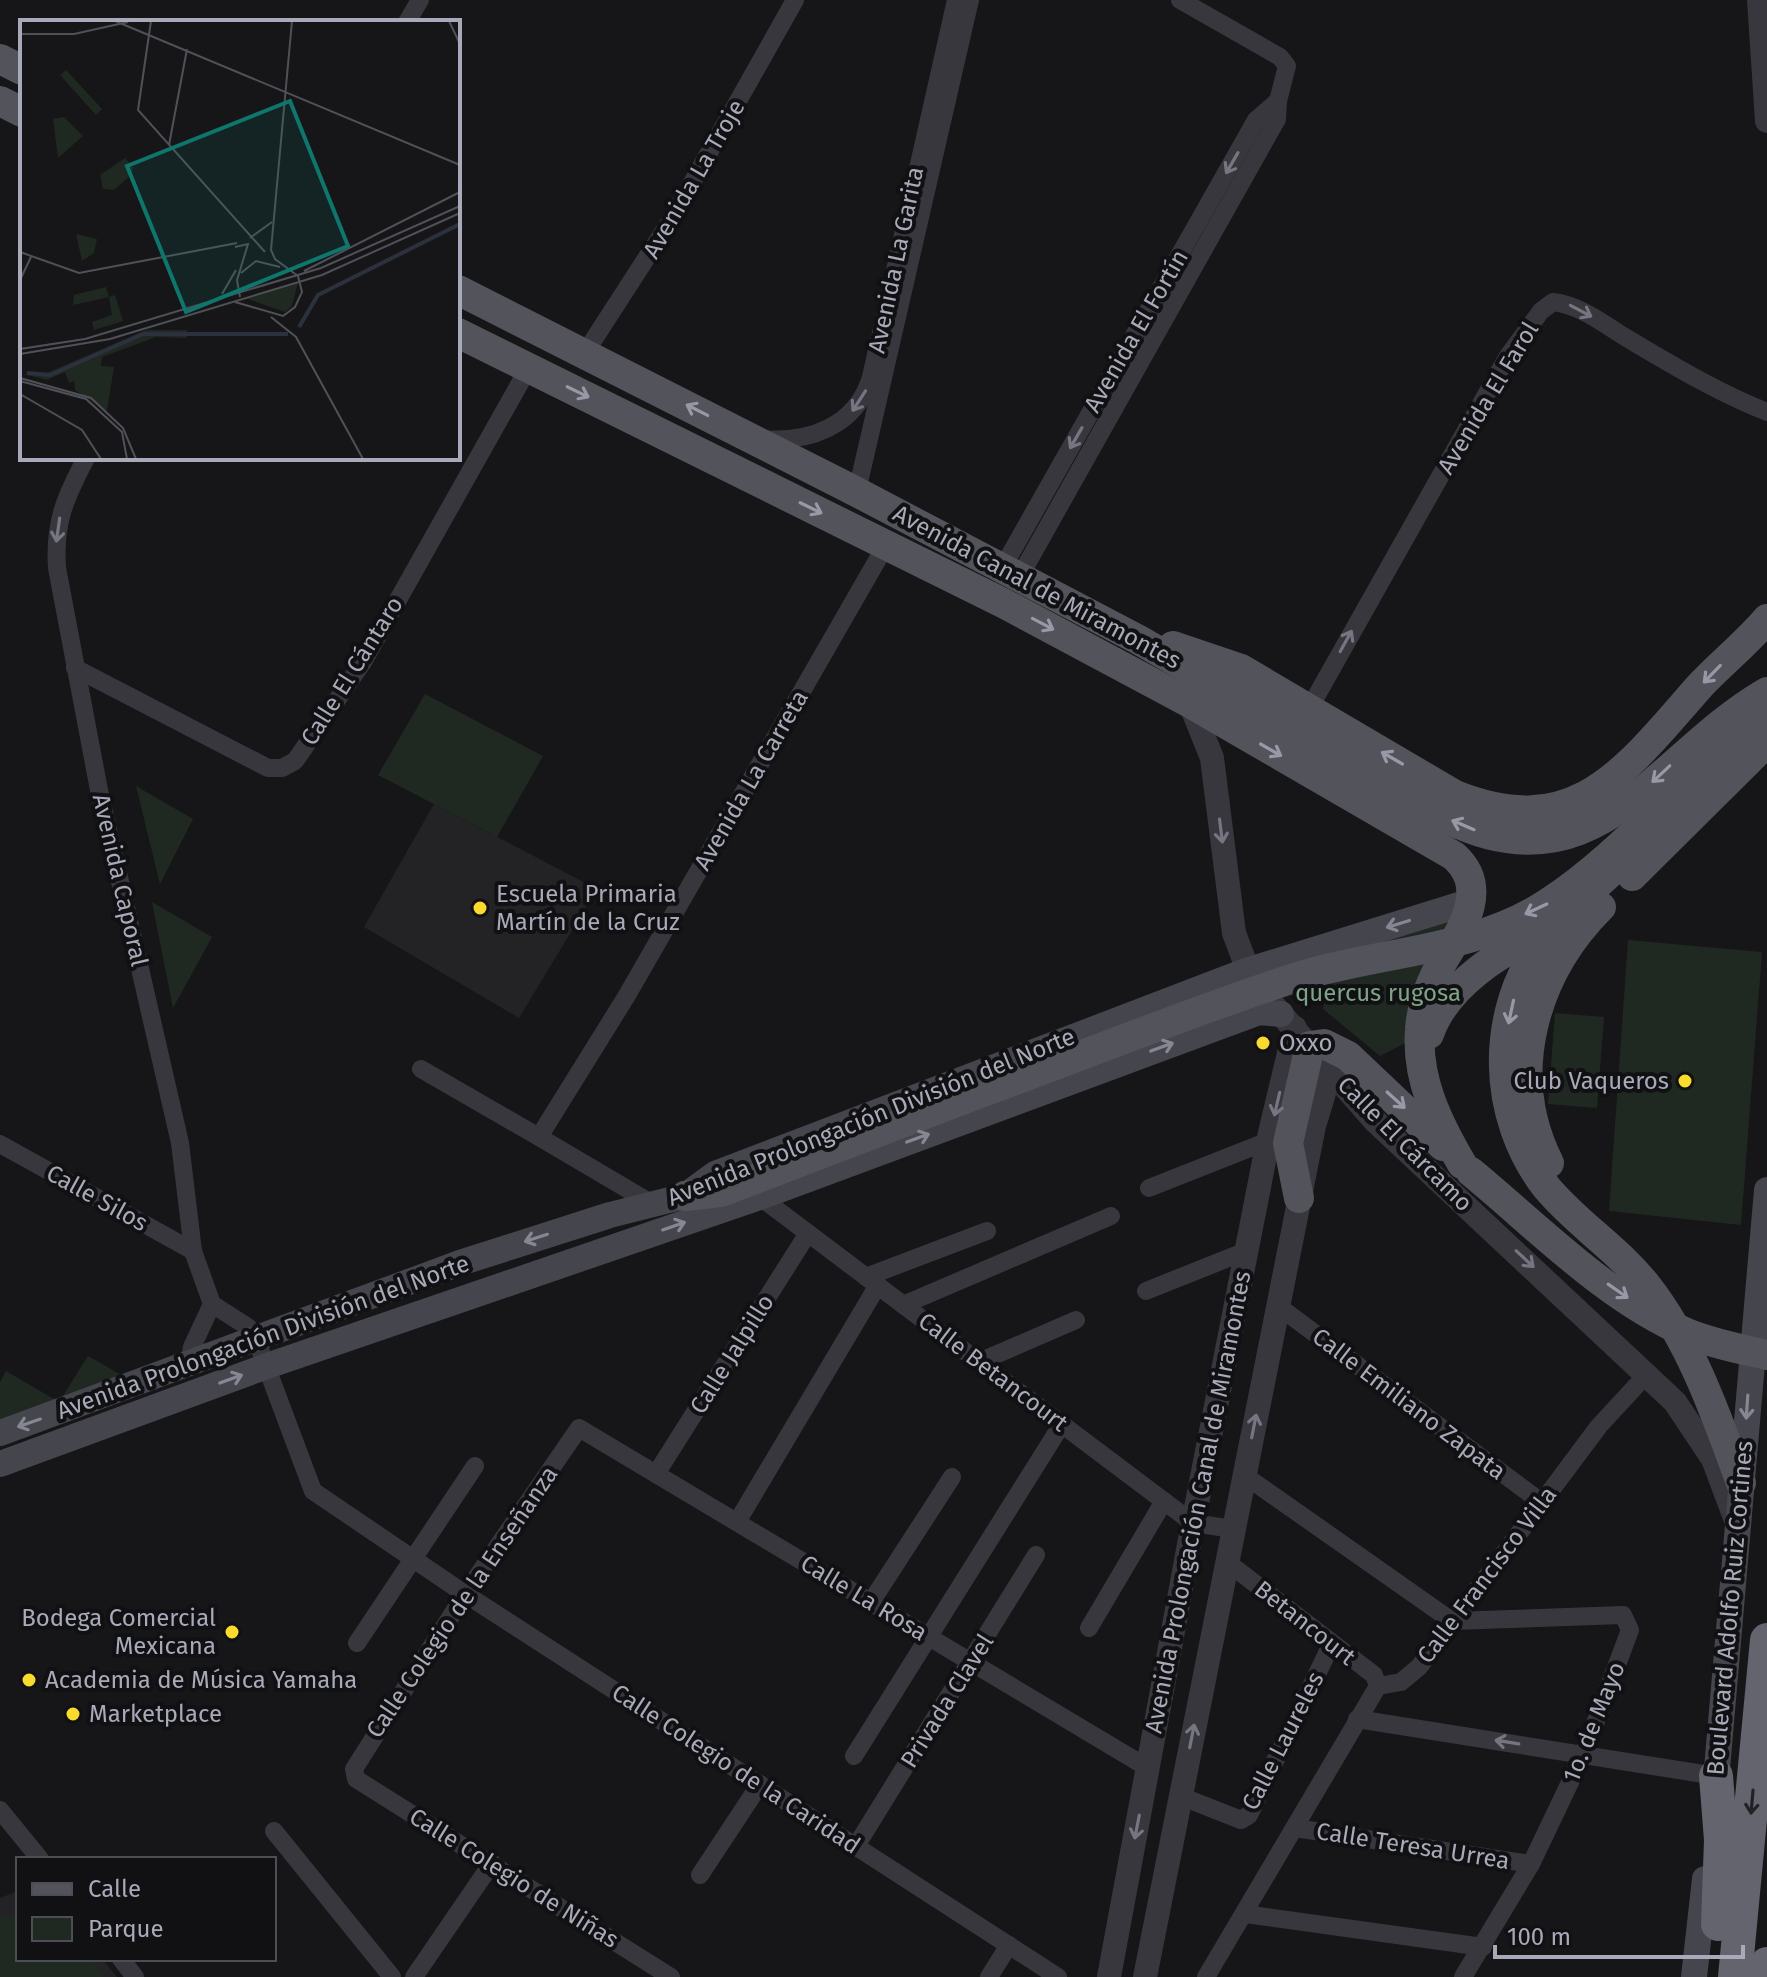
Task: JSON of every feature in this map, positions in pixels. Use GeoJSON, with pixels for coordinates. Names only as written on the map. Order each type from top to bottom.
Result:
{"type":"FeatureCollection","features":[{"type":"Feature","properties":{"kind":"highway"},"geometry":{"type":"LineString","coordinates":[[1735,1977],[1767,1640]]}},
{"type":"Feature","properties":{"kind":"highway"},"geometry":{"type":"LineString","coordinates":[[1714,1977],[1721,1871],[1716,1776]]}},
{"type":"Feature","properties":{"kind":"highway"},"geometry":{"type":"LineString","coordinates":[[1766,1977],[1767,1964]]}},
{"type":"Feature","properties":{"kind":"main road"},"geometry":{"type":"LineString","coordinates":[[0,59],[20,69]]}},
{"type":"Feature","properties":{"kind":"main road"},"geometry":{"type":"LineString","coordinates":[[0,101],[20,111]]}},
{"type":"Feature","properties":{"kind":"main road","name":"Avenida Canal de Miramontes"},"geometry":{"type":"LineString","coordinates":[[460,291],[857,491],[1139,640],[1448,819],[1475,831],[1522,839],[1556,837],[1592,827],[1618,813],[1698,740],[1767,694]]}},
{"type":"Feature","properties":{"kind":"main road","name":"Avenida Canal de Miramontes"},"geometry":{"type":"LineString","coordinates":[[460,334],[886,545],[1190,703],[1454,856],[1470,876],[1472,901]]}},
{"type":"Feature","properties":{"kind":"main road"},"geometry":{"type":"LineString","coordinates":[[1139,640],[1184,648],[1224,661],[1436,784],[1474,803],[1511,812],[1555,808],[1584,798],[1613,778],[1767,619]]}},
{"type":"Feature","properties":{"kind":"main road"},"geometry":{"type":"LineString","coordinates":[[1741,1483],[1706,1395],[1661,1306],[1634,1271],[1561,1203],[1525,1155],[1511,1121],[1504,1087],[1504,1053],[1517,987],[1534,953],[1561,920],[1734,753],[1767,694]]}},
{"type":"Feature","properties":{"kind":"main road"},"geometry":{"type":"LineString","coordinates":[[685,1196],[721,1192],[1290,979],[1350,961],[1417,951],[1480,934],[1549,902],[1635,834],[1742,733],[1767,715]]}},
{"type":"Feature","properties":{"kind":"main road"},"geometry":{"type":"LineString","coordinates":[[1593,1232],[1552,1170],[1532,1114],[1527,1050],[1548,980],[1566,949],[1590,918],[1767,742]]}},
{"type":"Feature","properties":{"kind":"main road"},"geometry":{"type":"LineString","coordinates":[[1466,1168],[1435,1113],[1422,1073],[1420,1026],[1428,991],[1472,901]]}},
{"type":"Feature","properties":{"kind":"main road","name":"Avenida Prolongación División del Norte"},"geometry":{"type":"LineString","coordinates":[[0,1433],[469,1260],[651,1203],[685,1196],[715,1174],[1246,971],[1472,901]]}},
{"type":"Feature","properties":{"kind":"main road"},"geometry":{"type":"LineString","coordinates":[[1422,1073],[1430,1030],[1456,990],[1499,957],[1561,920]]}},
{"type":"Feature","properties":{"kind":"main road"},"geometry":{"type":"LineString","coordinates":[[1215,983],[1228,996],[1227,1024]]}},
{"type":"Feature","properties":{"kind":"main road","name":"Avenida Prolongación División del Norte"},"geometry":{"type":"LineString","coordinates":[[0,1464],[267,1366],[760,1197],[1259,1012],[1295,1030]]}},
{"type":"Feature","properties":{"kind":"main road"},"geometry":{"type":"LineString","coordinates":[[1297,1210],[1288,1143],[1295,1030],[1348,1056],[1466,1168],[1611,1287],[1646,1311],[1688,1333],[1725,1347],[1767,1355]]}},
{"type":"Feature","properties":{"kind":"main road","name":"Boulevard Adolfo Ruiz Cortines"},"geometry":{"type":"LineString","coordinates":[[1694,1977],[1716,1776],[1767,1190]]}},
{"type":"Feature","properties":{"kind":"main road"},"geometry":{"type":"LineString","coordinates":[[469,1260],[475,1294]]}},
{"type":"Feature","properties":{"kind":"main road"},"geometry":{"type":"LineString","coordinates":[[183,1367],[172,1385],[186,1395]]}},
{"type":"Feature","properties":{"kind":"main road"},"geometry":{"type":"LineString","coordinates":[[143,1381],[156,1390],[156,1400],[150,1408]]}},
{"type":"Feature","properties":{"kind":"street"},"geometry":{"type":"LineString","coordinates":[[408,20],[420,0]]}},
{"type":"Feature","properties":{"kind":"street","name":"Avenida La Troje"},"geometry":{"type":"LineString","coordinates":[[585,353],[671,220],[795,0]]}},
{"type":"Feature","properties":{"kind":"street","name":"Avenida La Garita"},"geometry":{"type":"LineString","coordinates":[[752,438],[779,439],[820,433],[845,419],[862,400],[871,377],[956,0]]}},
{"type":"Feature","properties":{"kind":"street","name":"Avenida La Garita"},"geometry":{"type":"LineString","coordinates":[[857,491],[970,0]]}},
{"type":"Feature","properties":{"kind":"street","name":"Avenida El Fortín"},"geometry":{"type":"LineString","coordinates":[[1011,572],[1277,119],[1278,101],[1288,74],[1287,66],[1280,57],[1180,0]]}},
{"type":"Feature","properties":{"kind":"street"},"geometry":{"type":"LineString","coordinates":[[1759,0],[1767,121]]}},
{"type":"Feature","properties":{"kind":"street","name":"Avenida El Farol"},"geometry":{"type":"LineString","coordinates":[[1309,709],[1508,356],[1541,311],[1553,302],[1566,303],[1698,378],[1767,412]]}},
{"type":"Feature","properties":{"kind":"street","name":"Calle El Cántaro"},"geometry":{"type":"LineString","coordinates":[[75,668],[268,768],[282,768],[295,761],[363,662],[529,367]]}},
{"type":"Feature","properties":{"kind":"street","name":"Avenida Caporal"},"geometry":{"type":"LineString","coordinates":[[85,460],[67,494],[55,536],[65,623],[99,790],[180,1143],[193,1251],[212,1304]]}},
{"type":"Feature","properties":{"kind":"street","name":"Avenida La Carreta"},"geometry":{"type":"LineString","coordinates":[[539,1137],[626,997],[886,545]]}},
{"type":"Feature","properties":{"kind":"street","name":"Calle El Cárcamo"},"geometry":{"type":"LineString","coordinates":[[1190,703],[1212,758],[1234,933],[1246,971],[1261,993],[1376,1122],[1648,1373],[1675,1402],[1702,1439],[1723,1480],[1737,1523]]}},
{"type":"Feature","properties":{"kind":"street","name":"Avenida Prolongación Canal de Miramontes"},"geometry":{"type":"LineString","coordinates":[[1109,1977],[1246,1251],[1295,1030]]}},
{"type":"Feature","properties":{"kind":"street"},"geometry":{"type":"LineString","coordinates":[[421,1069],[651,1203]]}},
{"type":"Feature","properties":{"kind":"street","name":"Avenida Prolongación Canal de Miramontes"},"geometry":{"type":"LineString","coordinates":[[1145,1977],[1314,1126],[1331,1070]]}},
{"type":"Feature","properties":{"kind":"street"},"geometry":{"type":"LineString","coordinates":[[1149,1188],[1268,1141]]}},
{"type":"Feature","properties":{"kind":"street","name":"Calle Silos"},"geometry":{"type":"LineString","coordinates":[[0,1144],[193,1251]]}},
{"type":"Feature","properties":{"kind":"street","name":"Calle Betancourt"},"geometry":{"type":"LineString","coordinates":[[760,1197],[1193,1523],[1233,1529]]}},
{"type":"Feature","properties":{"kind":"street"},"geometry":{"type":"LineString","coordinates":[[1254,1212],[1297,1210]]}},
{"type":"Feature","properties":{"kind":"street"},"geometry":{"type":"LineString","coordinates":[[903,1305],[1111,1216]]}},
{"type":"Feature","properties":{"kind":"street"},"geometry":{"type":"LineString","coordinates":[[737,1522],[872,1281],[987,1231]]}},
{"type":"Feature","properties":{"kind":"street","name":"Calle Jalpillo"},"geometry":{"type":"LineString","coordinates":[[656,1474],[808,1233]]}},
{"type":"Feature","properties":{"kind":"street"},"geometry":{"type":"LineString","coordinates":[[1146,1291],[1246,1251]]}},
{"type":"Feature","properties":{"kind":"street"},"geometry":{"type":"LineString","coordinates":[[183,1367],[212,1304],[248,1327],[256,1339]]}},
{"type":"Feature","properties":{"kind":"street","name":"Calle Emiliano Zapata"},"geometry":{"type":"LineString","coordinates":[[1278,1306],[1541,1502]]}},
{"type":"Feature","properties":{"kind":"street"},"geometry":{"type":"LineString","coordinates":[[979,1362],[1076,1320]]}},
{"type":"Feature","properties":{"kind":"street","name":"Calle Colegio de la Caridad"},"geometry":{"type":"LineString","coordinates":[[256,1339],[313,1491],[465,1594],[1058,1977]]}},
{"type":"Feature","properties":{"kind":"street","name":"Calle Francisco Villa"},"geometry":{"type":"LineString","coordinates":[[1378,1686],[1401,1682],[1419,1667],[1599,1426],[1648,1373]]}},
{"type":"Feature","properties":{"kind":"street"},"geometry":{"type":"LineString","coordinates":[[854,1756],[1062,1424]]}},
{"type":"Feature","properties":{"kind":"street","name":"Calle La Rosa"},"geometry":{"type":"LineString","coordinates":[[579,1428],[1148,1768]]}},
{"type":"Feature","properties":{"kind":"street","name":"Calle Colegio de la Enseñanza"},"geometry":{"type":"LineString","coordinates":[[356,1779],[354,1769],[358,1760],[465,1594],[579,1428]]}},
{"type":"Feature","properties":{"kind":"street"},"geometry":{"type":"LineString","coordinates":[[357,1643],[475,1466]]}},
{"type":"Feature","properties":{"kind":"street"},"geometry":{"type":"LineString","coordinates":[[1244,1475],[1452,1621]]}},
{"type":"Feature","properties":{"kind":"street"},"geometry":{"type":"LineString","coordinates":[[871,1602],[952,1477]]}},
{"type":"Feature","properties":{"kind":"street"},"geometry":{"type":"LineString","coordinates":[[1089,1628],[1164,1501]]}},
{"type":"Feature","properties":{"kind":"street","name":"Privada Clavel"},"geometry":{"type":"LineString","coordinates":[[856,1846],[1036,1555]]}},
{"type":"Feature","properties":{"kind":"street","name":"Betancourt"},"geometry":{"type":"LineString","coordinates":[[1227,1562],[1331,1645],[1374,1675],[1378,1686]]}},
{"type":"Feature","properties":{"kind":"street","name":"1o. de Mayo"},"geometry":{"type":"LineString","coordinates":[[1452,1621],[1623,1615],[1629,1621],[1630,1630],[1584,1753],[1531,1864],[1463,1977]]}},
{"type":"Feature","properties":{"kind":"street","name":"Calle Laureles"},"geometry":{"type":"LineString","coordinates":[[1180,1796],[1230,1818],[1241,1820],[1249,1815],[1331,1645]]}},
{"type":"Feature","properties":{"kind":"street"},"geometry":{"type":"LineString","coordinates":[[1206,1977],[1378,1686]]}},
{"type":"Feature","properties":{"kind":"street"},"geometry":{"type":"LineString","coordinates":[[1357,1719],[1716,1776]]}},
{"type":"Feature","properties":{"kind":"street","name":"Calle Colegio de Niñas"},"geometry":{"type":"LineString","coordinates":[[356,1779],[492,1863],[646,1970],[671,1977]]}},
{"type":"Feature","properties":{"kind":"street"},"geometry":{"type":"LineString","coordinates":[[700,1875],[760,1784]]}},
{"type":"Feature","properties":{"kind":"street"},"geometry":{"type":"LineString","coordinates":[[0,1810],[38,1857]]}},
{"type":"Feature","properties":{"kind":"street","name":"Calle Teresa Urrea"},"geometry":{"type":"LineString","coordinates":[[1295,1828],[1531,1864]]}},
{"type":"Feature","properties":{"kind":"street"},"geometry":{"type":"LineString","coordinates":[[274,1831],[392,1977]]}},
{"type":"Feature","properties":{"kind":"street"},"geometry":{"type":"LineString","coordinates":[[414,1977],[492,1863]]}},
{"type":"Feature","properties":{"kind":"street"},"geometry":{"type":"LineString","coordinates":[[1245,1914],[1483,1947]]}},
{"type":"Feature","properties":{"kind":"street"},"geometry":{"type":"LineString","coordinates":[[989,1977],[1009,1945]]}},
{"type":"Feature","properties":{"kind":"street"},"geometry":{"type":"LineString","coordinates":[[123,1961],[135,1977]]}},
{"type":"Feature","properties":{"kind":"shaded area","name":"Escuela Primaria Martín de la Cruz"},"geometry":{"type":"Polygon","coordinates":[[[434,804],[597,889],[519,1018],[364,927],[434,804]]]}},
{"type":"Feature","properties":{"kind":"shaded area"},"geometry":{"type":"Polygon","coordinates":[[[16,1892],[16,1961],[104,1961],[117,1977],[0,1977],[0,1898],[16,1892]]]}},
{"type":"Feature","properties":{"kind":"green space"},"geometry":{"type":"Polygon","coordinates":[[[425,694],[543,756],[497,837],[378,775],[425,694]]]}},
{"type":"Feature","properties":{"kind":"green space"},"geometry":{"type":"Polygon","coordinates":[[[136,786],[193,819],[160,884],[136,786]]]}},
{"type":"Feature","properties":{"kind":"green space"},"geometry":{"type":"Polygon","coordinates":[[[152,902],[212,937],[173,1008],[152,902]]]}},
{"type":"Feature","properties":{"kind":"green space","name":"quercus rugosa"},"geometry":{"type":"Polygon","coordinates":[[[1450,915],[1452,932],[1411,1040],[1380,1056],[1323,1009],[1332,960],[1450,915]]]}},
{"type":"Feature","properties":{"kind":"green space","name":"Club Vaqueros"},"geometry":{"type":"Polygon","coordinates":[[[1628,940],[1762,952],[1741,1225],[1609,1211],[1628,940]]]}},
{"type":"Feature","properties":{"kind":"green space"},"geometry":{"type":"Polygon","coordinates":[[[1555,1013],[1604,1017],[1597,1108],[1548,1104],[1555,1013]]]}},
{"type":"Feature","properties":{"kind":"green space"},"geometry":{"type":"Polygon","coordinates":[[[88,1356],[130,1380],[0,1422],[0,1382],[6,1371],[59,1402],[88,1356]]]}},
{"type":"Feature","properties":{"kind":"green space"},"geometry":{"type":"Polygon","coordinates":[[[0,1916],[16,1918],[16,1961],[92,1961],[104,1977],[0,1977],[0,1916]]]}},
{"type":"Feature","properties":{"kind":"place","name":"Escuela Primaria Martín de la Cruz"},"geometry":{"type":"Point","coordinates":[480,908]}},
{"type":"Feature","properties":{"kind":"place","name":"Oxxo"},"geometry":{"type":"Point","coordinates":[1263,1043]}},
{"type":"Feature","properties":{"kind":"place","name":"Club Vaqueros"},"geometry":{"type":"Point","coordinates":[1685,1081]}},
{"type":"Feature","properties":{"kind":"place","name":"Bodega Comercial Mexicana"},"geometry":{"type":"Point","coordinates":[232,1632]}},
{"type":"Feature","properties":{"kind":"place","name":"Academia de Música Yamaha"},"geometry":{"type":"Point","coordinates":[29,1680]}},
{"type":"Feature","properties":{"kind":"place","name":"Marketplace"},"geometry":{"type":"Point","coordinates":[73,1714]}}]}
